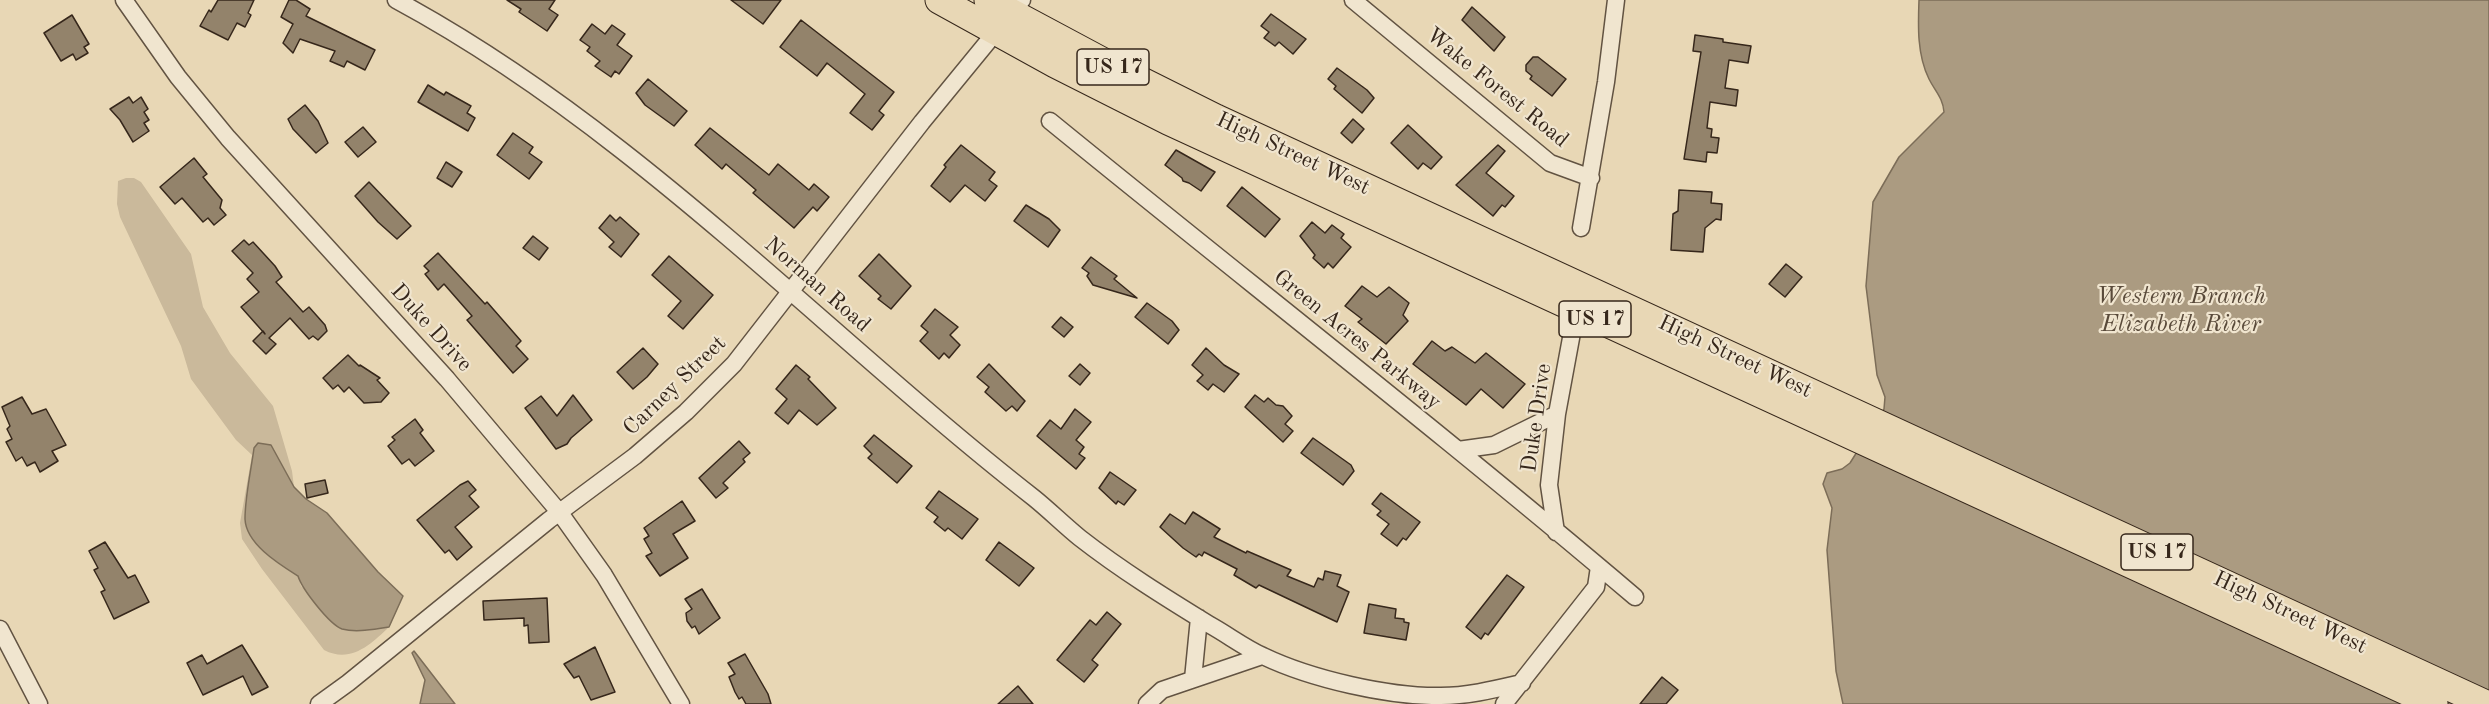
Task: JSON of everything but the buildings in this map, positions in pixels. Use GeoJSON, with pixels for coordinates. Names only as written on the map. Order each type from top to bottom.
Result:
{"type":"FeatureCollection","features":[{"type":"Feature","properties":{"kind":"main road","name":"High Street West"},"geometry":{"type":"LineString","coordinates":[[939,0],[1004,11],[1216,118],[2434,704]]}},
{"type":"Feature","properties":{"kind":"main road","name":"High Street West"},"geometry":{"type":"LineString","coordinates":[[1004,11],[1168,121],[1576,311],[1823,410],[2486,704]]}},
{"type":"Feature","properties":{"kind":"street","name":"Duke Drive"},"geometry":{"type":"LineString","coordinates":[[124,0],[178,77],[228,138],[447,379],[560,513],[604,575],[681,704]]}},
{"type":"Feature","properties":{"kind":"street","name":"Norman Road"},"geometry":{"type":"LineString","coordinates":[[396,0],[477,46],[531,82],[696,211],[978,455],[1082,538],[1141,581],[1199,618],[1262,656],[1349,684],[1423,700],[1522,683]]}},
{"type":"Feature","properties":{"kind":"street","name":"Wake Forest Road"},"geometry":{"type":"LineString","coordinates":[[1353,0],[1550,163],[1590,178]]}},
{"type":"Feature","properties":{"kind":"street"},"geometry":{"type":"LineString","coordinates":[[1581,228],[1616,0]]}},
{"type":"Feature","properties":{"kind":"street","name":"Carney Street"},"geometry":{"type":"LineString","coordinates":[[319,704],[635,456],[686,412],[734,364],[922,122],[1004,11]]}},
{"type":"Feature","properties":{"kind":"street","name":"Green Acres Parkway"},"geometry":{"type":"LineString","coordinates":[[1050,121],[1458,450],[1635,597]]}},
{"type":"Feature","properties":{"kind":"street","name":"Duke Drive"},"geometry":{"type":"LineString","coordinates":[[1556,531],[1549,485],[1557,414],[1576,311]]}},
{"type":"Feature","properties":{"kind":"street"},"geometry":{"type":"LineString","coordinates":[[1458,450],[1494,445],[1557,414]]}},
{"type":"Feature","properties":{"kind":"street"},"geometry":{"type":"LineString","coordinates":[[1504,704],[1596,587],[1599,567]]}},
{"type":"Feature","properties":{"kind":"street"},"geometry":{"type":"LineString","coordinates":[[1193,679],[1199,618]]}},
{"type":"Feature","properties":{"kind":"street"},"geometry":{"type":"LineString","coordinates":[[0,629],[39,704]]}},
{"type":"Feature","properties":{"kind":"street"},"geometry":{"type":"LineString","coordinates":[[1147,704],[1162,690],[1262,656]]}},
{"type":"Feature","properties":{"kind":"shaded area"},"geometry":{"type":"Polygon","coordinates":[[[134,178],[141,182],[191,254],[203,307],[230,353],[273,406],[292,471],[294,487],[271,445],[258,443],[254,448],[246,501],[245,519],[251,537],[264,552],[298,576],[301,586],[362,631],[389,627],[360,650],[343,655],[324,650],[242,539],[240,523],[252,455],[236,440],[191,379],[181,346],[120,217],[117,204],[118,181],[134,178]]]}},
{"type":"Feature","properties":{"kind":"water","name":"Western Branch Elizabeth River"},"geometry":{"type":"Polygon","coordinates":[[[1919,0],[2489,0],[2489,704],[1843,704],[1836,671],[1827,550],[1832,508],[1823,484],[1827,473],[1842,469],[1850,463],[1884,409],[1885,397],[1877,375],[1866,286],[1873,202],[1899,157],[1944,112],[1922,60],[1919,0]]]}},
{"type":"Feature","properties":{"kind":"water"},"geometry":{"type":"Polygon","coordinates":[[[258,443],[271,445],[294,487],[306,499],[327,513],[378,572],[403,596],[389,627],[354,631],[337,626],[317,606],[298,576],[265,552],[251,537],[245,519],[245,510],[254,448],[258,443]]]}},
{"type":"Feature","properties":{"kind":"water"},"geometry":{"type":"Polygon","coordinates":[[[414,651],[455,704],[420,704],[425,680],[412,653],[414,651]]]}}]}
